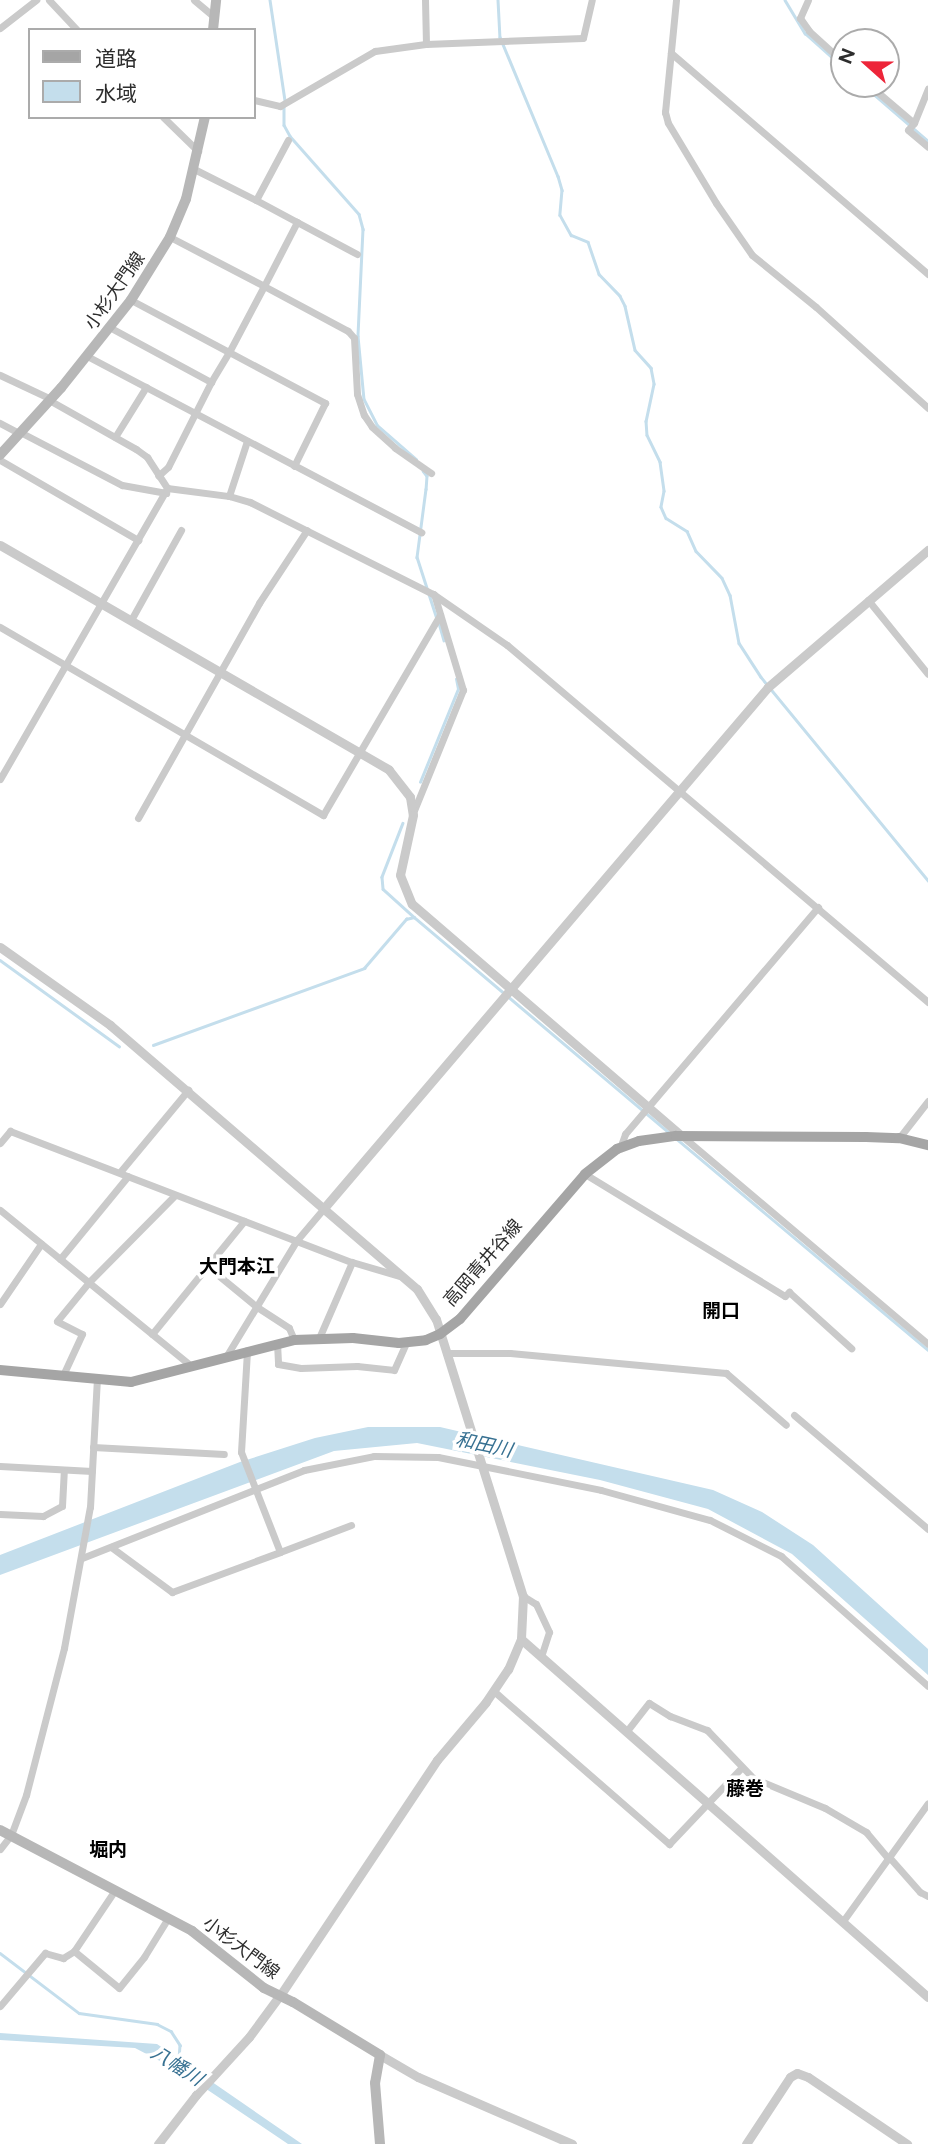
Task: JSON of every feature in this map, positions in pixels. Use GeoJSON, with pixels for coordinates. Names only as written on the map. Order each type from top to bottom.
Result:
{"type":"FeatureCollection","features":[{"type":"Feature","properties":{"kind":"main road"},"geometry":{"type":"LineString","coordinates":[[213,28],[212,15],[216,0]]}},
{"type":"Feature","properties":{"kind":"main road","name":"小杉大門線"},"geometry":{"type":"LineString","coordinates":[[0,457],[111,328],[170,237],[194,169],[205,119]]}},
{"type":"Feature","properties":{"kind":"main road","name":"高岡青井谷線"},"geometry":{"type":"LineString","coordinates":[[0,1370],[64,1373],[131,1382],[149,1380],[189,1364],[294,1340],[353,1338],[406,1343],[426,1340],[440,1334],[488,1289],[584,1174],[620,1148],[659,1137],[682,1136],[899,1138],[928,1145]]}},
{"type":"Feature","properties":{"kind":"main road","name":"小杉大門線"},"geometry":{"type":"LineString","coordinates":[[0,1830],[192,1931],[264,1989],[280,1995],[380,2055]]}},
{"type":"Feature","properties":{"kind":"main road"},"geometry":{"type":"LineString","coordinates":[[380,2055],[375,2082],[380,2144]]}},
{"type":"Feature","properties":{"kind":"street"},"geometry":{"type":"LineString","coordinates":[[0,28],[36,0]]}},
{"type":"Feature","properties":{"kind":"street"},"geometry":{"type":"LineString","coordinates":[[49,0],[75,28]]}},
{"type":"Feature","properties":{"kind":"street"},"geometry":{"type":"LineString","coordinates":[[194,0],[212,15]]}},
{"type":"Feature","properties":{"kind":"street"},"geometry":{"type":"LineString","coordinates":[[425,0],[426,44]]}},
{"type":"Feature","properties":{"kind":"street"},"geometry":{"type":"LineString","coordinates":[[256,100],[280,106],[374,51],[426,44],[583,38],[592,0]]}},
{"type":"Feature","properties":{"kind":"street"},"geometry":{"type":"LineString","coordinates":[[676,0],[665,112],[668,123],[752,255],[816,307],[928,408]]}},
{"type":"Feature","properties":{"kind":"street"},"geometry":{"type":"LineString","coordinates":[[808,0],[800,19],[808,31],[830,51]]}},
{"type":"Feature","properties":{"kind":"street"},"geometry":{"type":"LineString","coordinates":[[671,53],[928,274]]}},
{"type":"Feature","properties":{"kind":"street"},"geometry":{"type":"LineString","coordinates":[[928,89],[915,123],[908,130],[928,147]]}},
{"type":"Feature","properties":{"kind":"street"},"geometry":{"type":"LineString","coordinates":[[885,98],[915,123]]}},
{"type":"Feature","properties":{"kind":"street"},"geometry":{"type":"LineString","coordinates":[[165,119],[199,151]]}},
{"type":"Feature","properties":{"kind":"street"},"geometry":{"type":"LineString","coordinates":[[256,200],[288,140]]}},
{"type":"Feature","properties":{"kind":"street"},"geometry":{"type":"LineString","coordinates":[[194,169],[357,254]]}},
{"type":"Feature","properties":{"kind":"street"},"geometry":{"type":"LineString","coordinates":[[159,476],[168,467],[297,222]]}},
{"type":"Feature","properties":{"kind":"street"},"geometry":{"type":"LineString","coordinates":[[170,237],[348,331],[354,338],[358,394],[365,415],[372,427],[395,448],[430,473]]}},
{"type":"Feature","properties":{"kind":"street"},"geometry":{"type":"LineString","coordinates":[[131,300],[325,403],[294,466]]}},
{"type":"Feature","properties":{"kind":"street"},"geometry":{"type":"LineString","coordinates":[[111,328],[211,382]]}},
{"type":"Feature","properties":{"kind":"street"},"geometry":{"type":"LineString","coordinates":[[87,356],[421,532]]}},
{"type":"Feature","properties":{"kind":"street"},"geometry":{"type":"LineString","coordinates":[[0,375],[50,400],[146,457],[166,490]]}},
{"type":"Feature","properties":{"kind":"street"},"geometry":{"type":"LineString","coordinates":[[115,437],[146,387]]}},
{"type":"Feature","properties":{"kind":"street"},"geometry":{"type":"LineString","coordinates":[[0,423],[122,485],[229,496],[307,530],[433,593],[507,645],[928,1002]]}},
{"type":"Feature","properties":{"kind":"street"},"geometry":{"type":"LineString","coordinates":[[229,496],[247,441]]}},
{"type":"Feature","properties":{"kind":"street"},"geometry":{"type":"LineString","coordinates":[[0,457],[138,540]]}},
{"type":"Feature","properties":{"kind":"street"},"geometry":{"type":"LineString","coordinates":[[0,779],[166,490]]}},
{"type":"Feature","properties":{"kind":"street"},"geometry":{"type":"LineString","coordinates":[[131,620],[181,530]]}},
{"type":"Feature","properties":{"kind":"street"},"geometry":{"type":"LineString","coordinates":[[138,818],[283,565],[307,530]]}},
{"type":"Feature","properties":{"kind":"street"},"geometry":{"type":"LineString","coordinates":[[0,545],[360,751],[401,783],[410,797],[413,815]]}},
{"type":"Feature","properties":{"kind":"street"},"geometry":{"type":"LineString","coordinates":[[227,1355],[297,1240],[768,687],[928,550]]}},
{"type":"Feature","properties":{"kind":"street"},"geometry":{"type":"LineString","coordinates":[[433,593],[463,690],[413,815],[401,858],[400,875],[403,888],[412,904],[928,1344]]}},
{"type":"Feature","properties":{"kind":"street"},"geometry":{"type":"LineString","coordinates":[[868,600],[928,674]]}},
{"type":"Feature","properties":{"kind":"street"},"geometry":{"type":"LineString","coordinates":[[0,627],[323,815],[440,615]]}},
{"type":"Feature","properties":{"kind":"street"},"geometry":{"type":"LineString","coordinates":[[620,1148],[625,1134],[818,907]]}},
{"type":"Feature","properties":{"kind":"street"},"geometry":{"type":"LineString","coordinates":[[0,947],[110,1025],[188,1090],[404,1277],[428,1304],[440,1334],[523,1596],[521,1639],[508,1669],[486,1702],[437,1760],[280,1995],[249,2037],[196,2095],[158,2144]]}},
{"type":"Feature","properties":{"kind":"street"},"geometry":{"type":"LineString","coordinates":[[60,1259],[188,1090]]}},
{"type":"Feature","properties":{"kind":"street"},"geometry":{"type":"LineString","coordinates":[[899,1138],[928,1101]]}},
{"type":"Feature","properties":{"kind":"street"},"geometry":{"type":"LineString","coordinates":[[0,1143],[10,1131],[352,1262],[404,1277]]}},
{"type":"Feature","properties":{"kind":"street"},"geometry":{"type":"LineString","coordinates":[[584,1174],[785,1296],[789,1292],[851,1348]]}},
{"type":"Feature","properties":{"kind":"street"},"geometry":{"type":"LineString","coordinates":[[64,1373],[82,1334],[57,1321],[89,1282],[175,1195]]}},
{"type":"Feature","properties":{"kind":"street"},"geometry":{"type":"LineString","coordinates":[[0,1210],[189,1364]]}},
{"type":"Feature","properties":{"kind":"street"},"geometry":{"type":"LineString","coordinates":[[152,1334],[244,1221]]}},
{"type":"Feature","properties":{"kind":"street"},"geometry":{"type":"LineString","coordinates":[[0,1304],[41,1244]]}},
{"type":"Feature","properties":{"kind":"street"},"geometry":{"type":"LineString","coordinates":[[319,1338],[352,1262]]}},
{"type":"Feature","properties":{"kind":"street"},"geometry":{"type":"LineString","coordinates":[[207,1266],[257,1307],[289,1328],[294,1340]]}},
{"type":"Feature","properties":{"kind":"street"},"geometry":{"type":"LineString","coordinates":[[277,1343],[278,1364],[301,1368],[357,1366],[394,1370],[406,1343]]}},
{"type":"Feature","properties":{"kind":"street"},"geometry":{"type":"LineString","coordinates":[[247,1350],[241,1452],[280,1552]]}},
{"type":"Feature","properties":{"kind":"street"},"geometry":{"type":"LineString","coordinates":[[446,1353],[510,1353],[726,1373],[786,1425]]}},
{"type":"Feature","properties":{"kind":"street"},"geometry":{"type":"LineString","coordinates":[[0,1849],[11,1835],[26,1796],[64,1648],[88,1514],[97,1378]]}},
{"type":"Feature","properties":{"kind":"street"},"geometry":{"type":"LineString","coordinates":[[794,1415],[928,1529]]}},
{"type":"Feature","properties":{"kind":"street"},"geometry":{"type":"LineString","coordinates":[[93,1447],[224,1454]]}},
{"type":"Feature","properties":{"kind":"street"},"geometry":{"type":"LineString","coordinates":[[82,1558],[256,1490],[279,1477],[374,1456],[426,1455],[684,1511],[756,1542],[781,1556],[928,1686]]}},
{"type":"Feature","properties":{"kind":"street"},"geometry":{"type":"LineString","coordinates":[[0,1466],[92,1471]]}},
{"type":"Feature","properties":{"kind":"street"},"geometry":{"type":"LineString","coordinates":[[0,1514],[43,1516],[62,1506],[64,1471]]}},
{"type":"Feature","properties":{"kind":"street"},"geometry":{"type":"LineString","coordinates":[[111,1547],[172,1592],[351,1525]]}},
{"type":"Feature","properties":{"kind":"street"},"geometry":{"type":"LineString","coordinates":[[523,1596],[536,1604],[549,1632],[541,1657]]}},
{"type":"Feature","properties":{"kind":"street"},"geometry":{"type":"LineString","coordinates":[[521,1639],[928,1997]]}},
{"type":"Feature","properties":{"kind":"street"},"geometry":{"type":"LineString","coordinates":[[496,1693],[669,1844],[741,1768]]}},
{"type":"Feature","properties":{"kind":"street"},"geometry":{"type":"LineString","coordinates":[[626,1732],[649,1703],[670,1716],[707,1730],[741,1768],[761,1783],[825,1808],[866,1832],[920,1892],[928,1896]]}},
{"type":"Feature","properties":{"kind":"street"},"geometry":{"type":"LineString","coordinates":[[842,1921],[928,1803]]}},
{"type":"Feature","properties":{"kind":"street"},"geometry":{"type":"LineString","coordinates":[[0,2006],[45,1953],[63,1958],[74,1951],[116,1890]]}},
{"type":"Feature","properties":{"kind":"street"},"geometry":{"type":"LineString","coordinates":[[74,1951],[119,1987],[144,1957],[168,1918]]}},
{"type":"Feature","properties":{"kind":"street"},"geometry":{"type":"LineString","coordinates":[[380,2055],[418,2077],[572,2144]]}},
{"type":"Feature","properties":{"kind":"street"},"geometry":{"type":"LineString","coordinates":[[746,2144],[790,2077],[797,2073],[807,2077],[906,2144]]}},
{"type":"Feature","properties":{"kind":"water","name":"和田川"},"geometry":{"type":"Polygon","coordinates":[[[368,1427],[440,1427],[713,1490],[762,1512],[813,1545],[928,1649],[928,1675],[792,1554],[708,1509],[600,1480],[417,1443],[334,1451],[0,1575],[0,1555],[240,1462],[315,1438],[368,1427]]]}},
{"type":"Feature","properties":{"kind":"water","name":"八幡川"},"geometry":{"type":"Polygon","coordinates":[[[0,2033],[157,2044],[302,2144],[288,2144],[181,2072],[135,2048],[0,2040],[0,2033]]]}},
{"type":"Feature","properties":{"kind":"waterway"},"geometry":{"type":"LineString","coordinates":[[270,0],[285,100]]}},
{"type":"Feature","properties":{"kind":"waterway"},"geometry":{"type":"LineString","coordinates":[[498,0],[500,37],[558,176],[562,190],[560,215],[571,235],[588,242],[599,274],[620,296],[625,306],[635,350],[651,368],[654,384],[646,421],[647,435],[660,462],[664,491],[661,507],[666,518],[687,531],[696,551],[722,578],[730,595],[739,643],[761,677],[928,880]]}},
{"type":"Feature","properties":{"kind":"waterway"},"geometry":{"type":"LineString","coordinates":[[785,0],[805,33],[830,55]]}},
{"type":"Feature","properties":{"kind":"waterway"},"geometry":{"type":"LineString","coordinates":[[878,98],[928,141]]}},
{"type":"Feature","properties":{"kind":"waterway"},"geometry":{"type":"LineString","coordinates":[[284,107],[284,125],[290,136],[359,214],[363,229],[358,336],[364,399],[377,425],[416,459]]}},
{"type":"Feature","properties":{"kind":"waterway"},"geometry":{"type":"LineString","coordinates":[[423,471],[427,476],[417,557],[436,616]]}},
{"type":"Feature","properties":{"kind":"waterway"},"geometry":{"type":"LineString","coordinates":[[439,623],[444,640]]}},
{"type":"Feature","properties":{"kind":"waterway"},"geometry":{"type":"LineString","coordinates":[[420,782],[458,689],[456,679]]}},
{"type":"Feature","properties":{"kind":"waterway"},"geometry":{"type":"LineString","coordinates":[[403,823],[382,877],[383,889],[414,917]]}},
{"type":"Feature","properties":{"kind":"waterway"},"geometry":{"type":"LineString","coordinates":[[153,1045],[364,968],[406,919],[414,917],[671,1134]]}},
{"type":"Feature","properties":{"kind":"waterway"},"geometry":{"type":"LineString","coordinates":[[0,960],[119,1046]]}},
{"type":"Feature","properties":{"kind":"waterway"},"geometry":{"type":"LineString","coordinates":[[678,1140],[928,1350]]}},
{"type":"Feature","properties":{"kind":"waterway","name":"八幡川"},"geometry":{"type":"LineString","coordinates":[[0,1953],[79,2013],[157,2024],[171,2031],[180,2045],[179,2060]]}},
{"type":"Feature","properties":{"kind":"district","name":"大門本江"},"geometry":{"type":"Point","coordinates":[237,1267]}},
{"type":"Feature","properties":{"kind":"district","name":"開口"},"geometry":{"type":"Point","coordinates":[721,1311]}},
{"type":"Feature","properties":{"kind":"district","name":"藤巻"},"geometry":{"type":"Point","coordinates":[745,1789]}},
{"type":"Feature","properties":{"kind":"district","name":"堀内"},"geometry":{"type":"Point","coordinates":[108,1850]}}]}
